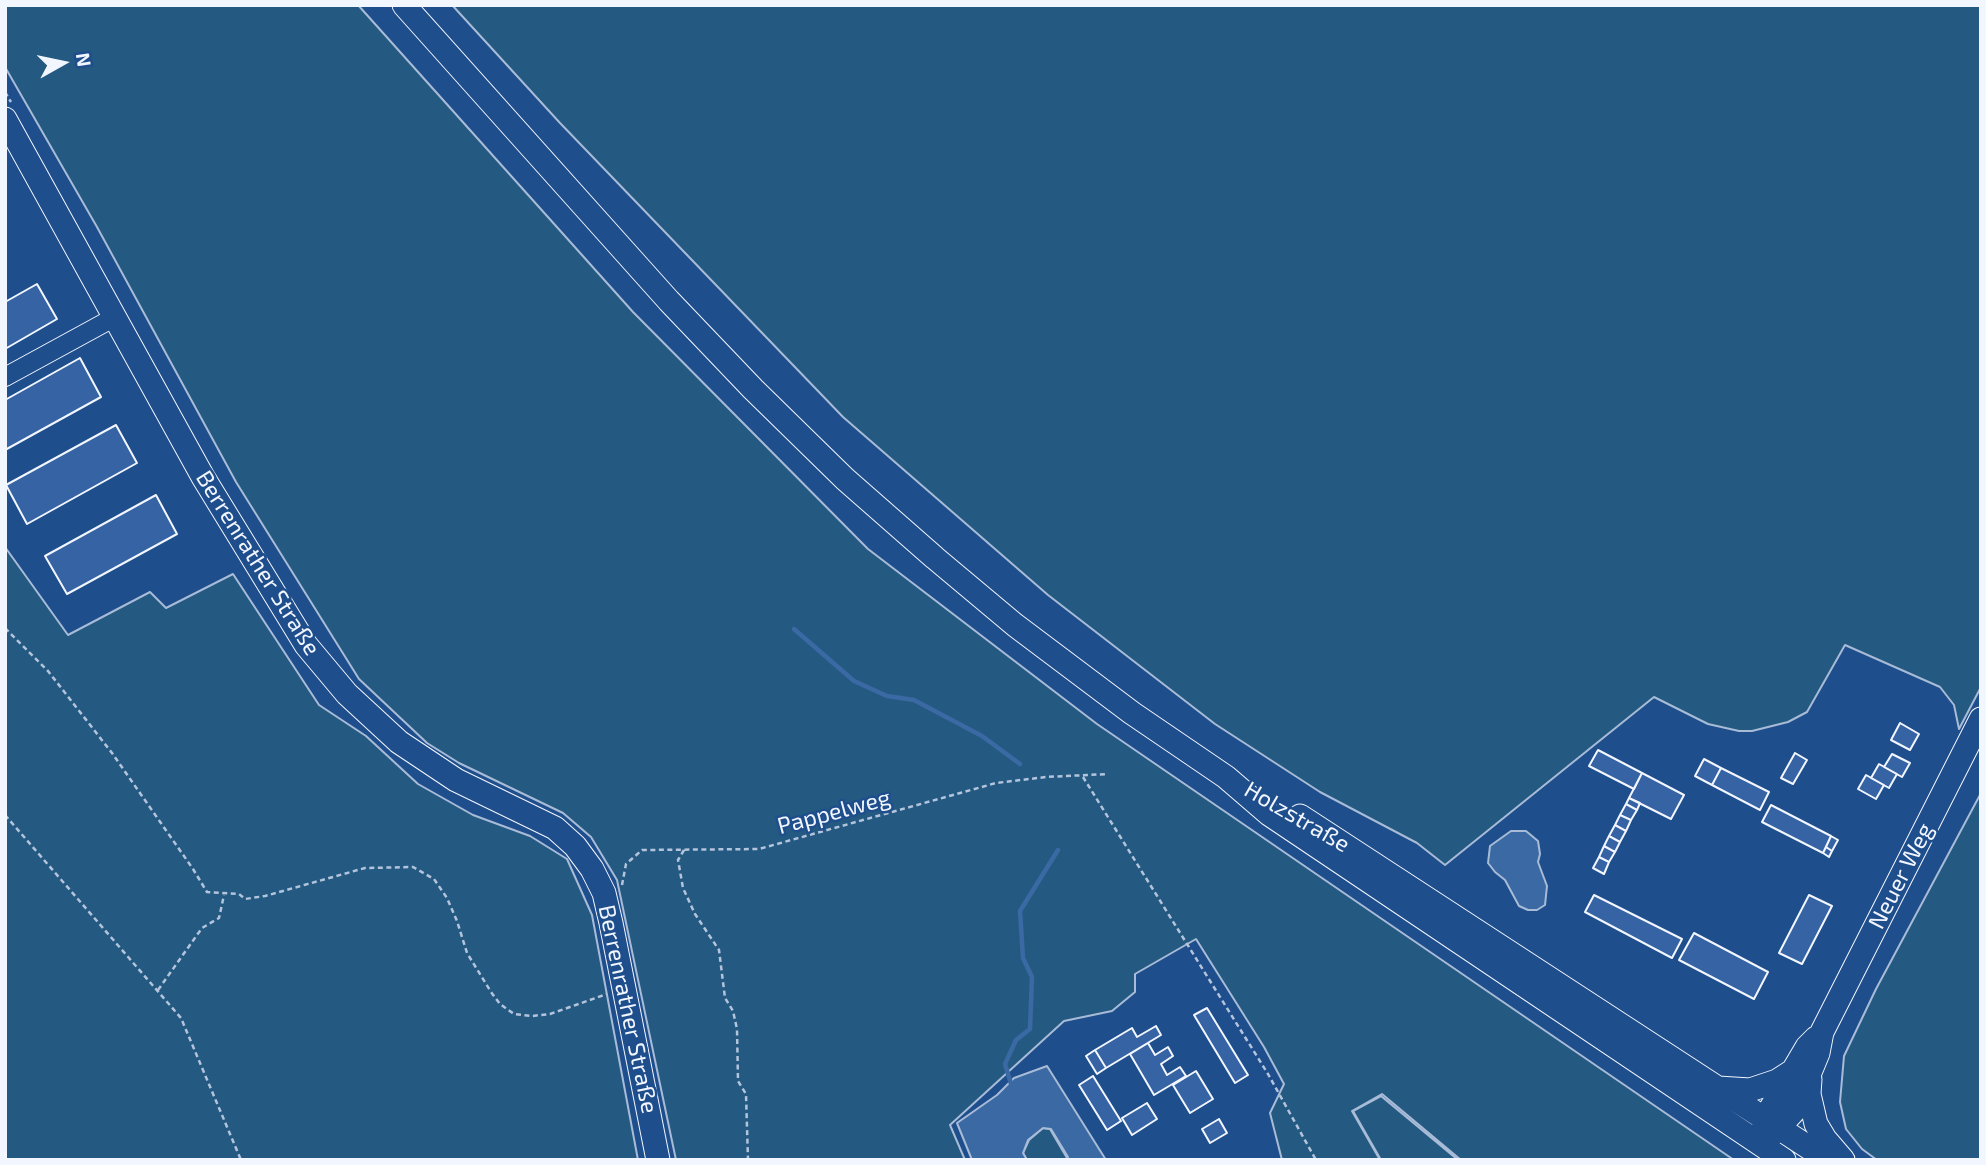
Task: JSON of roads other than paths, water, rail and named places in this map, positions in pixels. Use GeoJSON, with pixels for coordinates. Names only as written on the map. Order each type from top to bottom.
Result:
{"type":"FeatureCollection","features":[{"type":"Feature","properties":{"kind":"main road"},"geometry":{"type":"LineString","coordinates":[[404,5],[668,301],[752,389],[845,479],[1015,625],[1132,713],[1226,777]]}},
{"type":"Feature","properties":{"kind":"main road","name":"Berrenrather Straße"},"geometry":{"type":"LineString","coordinates":[[9,111],[115,317],[203,477],[306,646],[347,694],[399,742],[456,780],[555,828],[575,846],[593,869],[604,893],[658,1160]]}},
{"type":"Feature","properties":{"kind":"main road","name":"Neuer Weg"},"geometry":{"type":"LineString","coordinates":[[1761,1145],[1801,1072],[1818,1053],[1822,1032],[1981,719]]}},
{"type":"Feature","properties":{"kind":"main road","name":"Holzstraße"},"geometry":{"type":"LineString","coordinates":[[1226,777],[1280,821],[1784,1160]]}},
{"type":"Feature","properties":{"kind":"main road","name":"Holzstraße"},"geometry":{"type":"LineString","coordinates":[[1226,777],[1273,799],[1828,1160]]}},
{"type":"Feature","properties":{"kind":"main road"},"geometry":{"type":"LineString","coordinates":[[1717,1088],[1750,1090],[1801,1072],[1816,1124],[1843,1160]]}},
{"type":"Feature","properties":{"kind":"lane"},"geometry":{"type":"LineString","coordinates":[[5,377],[115,317]]}},
{"type":"Feature","properties":{"kind":"waterway"},"geometry":{"type":"LineString","coordinates":[[794,629],[854,681],[887,696],[914,700],[982,736],[1020,764]]}},
{"type":"Feature","properties":{"kind":"waterway"},"geometry":{"type":"LineString","coordinates":[[1012,1087],[1005,1064],[1016,1040],[1030,1029],[1032,977],[1023,958],[1020,911],[1058,850]]}}]}
